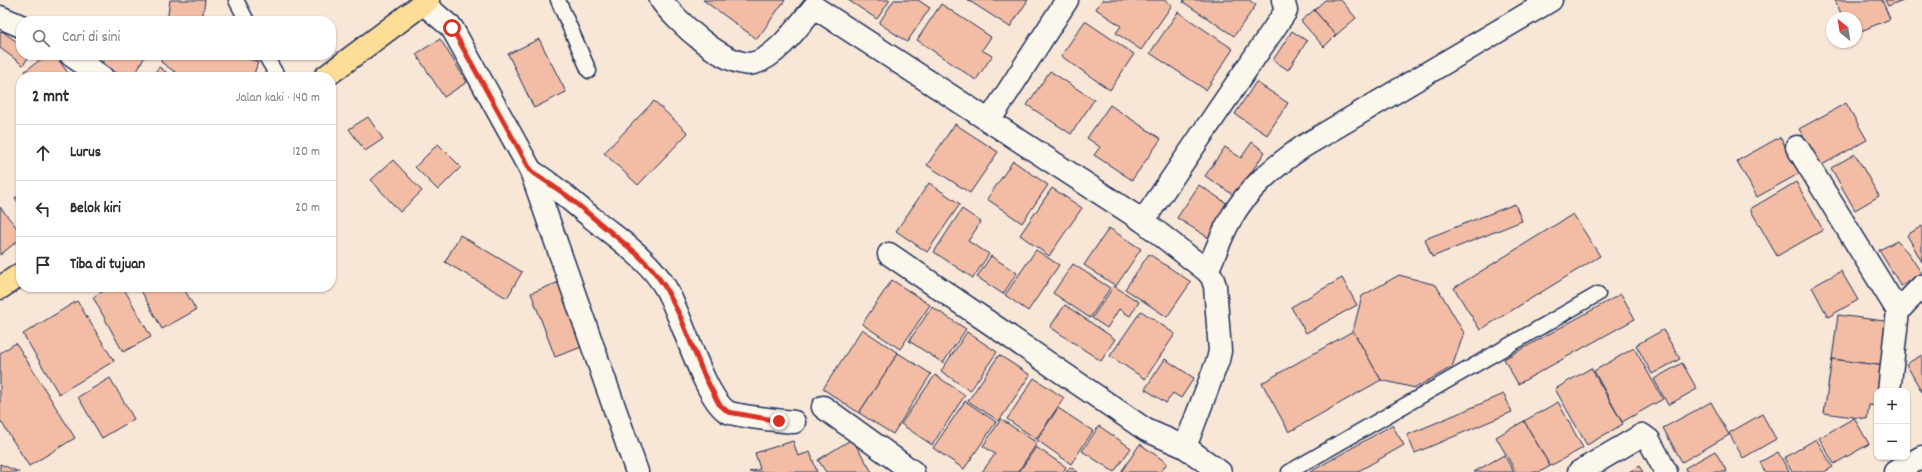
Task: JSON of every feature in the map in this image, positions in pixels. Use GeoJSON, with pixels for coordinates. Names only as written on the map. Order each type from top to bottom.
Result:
{"type":"FeatureCollection","features":[{"type":"Feature","properties":{"kind":"highway"},"geometry":{"type":"LineString","coordinates":[[332,72],[426,2]]}},
{"type":"Feature","properties":{"kind":"highway"},"geometry":{"type":"LineString","coordinates":[[0,288],[16,277]]}},
{"type":"Feature","properties":{"kind":"street"},"geometry":{"type":"LineString","coordinates":[[661,0],[671,14],[711,48],[739,61],[754,63],[770,54],[794,32],[816,3],[989,121],[1143,221],[1207,271],[1212,277],[1214,286],[1220,351],[1218,360],[1185,446]]}},
{"type":"Feature","properties":{"kind":"street"},"geometry":{"type":"LineString","coordinates":[[989,121],[1067,0]]}},
{"type":"Feature","properties":{"kind":"street"},"geometry":{"type":"LineString","coordinates":[[1143,221],[1286,11],[1283,0]]}},
{"type":"Feature","properties":{"kind":"street"},"geometry":{"type":"LineString","coordinates":[[1207,271],[1230,219],[1247,196],[1274,168],[1304,146],[1551,0]]}},
{"type":"Feature","properties":{"kind":"street"},"geometry":{"type":"LineString","coordinates":[[426,2],[452,28],[531,171],[637,472]]}},
{"type":"Feature","properties":{"kind":"street"},"geometry":{"type":"LineString","coordinates":[[0,17],[16,24]]}},
{"type":"Feature","properties":{"kind":"street"},"geometry":{"type":"LineString","coordinates":[[78,60],[95,72]]}},
{"type":"Feature","properties":{"kind":"street"},"geometry":{"type":"LineString","coordinates":[[1797,147],[1898,311]]}},
{"type":"Feature","properties":{"kind":"street"},"geometry":{"type":"LineString","coordinates":[[531,171],[566,195],[637,254],[653,270],[665,287],[680,316],[712,394],[723,408],[728,412],[794,422]]}},
{"type":"Feature","properties":{"kind":"street"},"geometry":{"type":"LineString","coordinates":[[889,254],[1146,430],[1185,446],[1220,472]]}},
{"type":"Feature","properties":{"kind":"street"},"geometry":{"type":"LineString","coordinates":[[1889,388],[1898,311],[1922,286]]}},
{"type":"Feature","properties":{"kind":"street"},"geometry":{"type":"LineString","coordinates":[[823,406],[914,472]]}},
{"type":"Feature","properties":{"kind":"street"},"geometry":{"type":"LineString","coordinates":[[1579,472],[1642,435],[1649,440],[1666,472]]}},
{"type":"Feature","properties":{"kind":"street"},"geometry":{"type":"LineString","coordinates":[[1896,472],[1922,458]]}},
{"type":"Feature","properties":{"kind":"street"},"geometry":{"type":"LineString","coordinates":[[1885,472],[1886,460]]}},
{"type":"Feature","properties":{"kind":"lane"},"geometry":{"type":"LineString","coordinates":[[236,0],[244,16]]}},
{"type":"Feature","properties":{"kind":"lane"},"geometry":{"type":"LineString","coordinates":[[558,0],[588,71]]}},
{"type":"Feature","properties":{"kind":"lane"},"geometry":{"type":"LineString","coordinates":[[268,60],[275,72]]}},
{"type":"Feature","properties":{"kind":"lane"},"geometry":{"type":"LineString","coordinates":[[1289,472],[1598,294]]}},
{"type":"Feature","properties":{"kind":"building"},"geometry":{"type":"Polygon","coordinates":[[[170,0],[205,0],[203,16],[168,16],[170,0]]]}},
{"type":"Feature","properties":{"kind":"building"},"geometry":{"type":"Polygon","coordinates":[[[703,0],[785,0],[757,39],[703,0]]]}},
{"type":"Feature","properties":{"kind":"building"},"geometry":{"type":"Polygon","coordinates":[[[848,0],[890,0],[877,19],[848,0]]]}},
{"type":"Feature","properties":{"kind":"building"},"geometry":{"type":"Polygon","coordinates":[[[894,0],[918,0],[930,8],[907,42],[879,23],[894,0]]]}},
{"type":"Feature","properties":{"kind":"building"},"geometry":{"type":"Polygon","coordinates":[[[968,0],[1028,0],[1010,27],[968,0]]]}},
{"type":"Feature","properties":{"kind":"building"},"geometry":{"type":"Polygon","coordinates":[[[1102,0],[1164,0],[1172,5],[1141,50],[1116,33],[1121,26],[1096,9],[1102,0]]]}},
{"type":"Feature","properties":{"kind":"building"},"geometry":{"type":"Polygon","coordinates":[[[1184,0],[1249,0],[1256,5],[1234,36],[1183,2],[1184,0]]]}},
{"type":"Feature","properties":{"kind":"building"},"geometry":{"type":"Polygon","coordinates":[[[1325,0],[1341,0],[1356,18],[1336,35],[1314,10],[1325,0]]]}},
{"type":"Feature","properties":{"kind":"building"},"geometry":{"type":"Polygon","coordinates":[[[1835,0],[1882,0],[1890,19],[1862,31],[1862,12],[1840,12],[1835,0]]]}},
{"type":"Feature","properties":{"kind":"building"},"geometry":{"type":"Polygon","coordinates":[[[1885,0],[1903,0],[1888,6],[1885,0]]]}},
{"type":"Feature","properties":{"kind":"building"},"geometry":{"type":"Polygon","coordinates":[[[941,4],[991,37],[982,50],[992,56],[976,80],[917,40],[941,4]]]}},
{"type":"Feature","properties":{"kind":"building"},"geometry":{"type":"Polygon","coordinates":[[[1314,10],[1336,35],[1324,47],[1301,21],[1314,10]]]}},
{"type":"Feature","properties":{"kind":"building"},"geometry":{"type":"Polygon","coordinates":[[[1178,12],[1233,49],[1206,90],[1150,53],[1178,12]]]}},
{"type":"Feature","properties":{"kind":"building"},"geometry":{"type":"Polygon","coordinates":[[[1085,21],[1134,54],[1110,90],[1061,56],[1085,21]]]}},
{"type":"Feature","properties":{"kind":"building"},"geometry":{"type":"Polygon","coordinates":[[[2,31],[16,41],[16,60],[0,48],[0,33],[2,31]]]}},
{"type":"Feature","properties":{"kind":"building"},"geometry":{"type":"Polygon","coordinates":[[[1292,31],[1307,41],[1288,70],[1273,60],[1292,31]]]}},
{"type":"Feature","properties":{"kind":"building"},"geometry":{"type":"Polygon","coordinates":[[[440,39],[467,82],[444,97],[416,54],[440,39]]]}},
{"type":"Feature","properties":{"kind":"building"},"geometry":{"type":"Polygon","coordinates":[[[539,39],[566,92],[534,108],[508,54],[539,39]]]}},
{"type":"Feature","properties":{"kind":"building"},"geometry":{"type":"Polygon","coordinates":[[[16,60],[26,60],[23,65],[16,60]]]}},
{"type":"Feature","properties":{"kind":"building"},"geometry":{"type":"Polygon","coordinates":[[[40,60],[59,60],[67,72],[26,72],[40,60]]]}},
{"type":"Feature","properties":{"kind":"building"},"geometry":{"type":"Polygon","coordinates":[[[104,60],[143,60],[137,72],[116,72],[101,65],[104,60]]]}},
{"type":"Feature","properties":{"kind":"building"},"geometry":{"type":"Polygon","coordinates":[[[161,60],[252,60],[258,62],[255,72],[175,72],[161,62],[161,60]]]}},
{"type":"Feature","properties":{"kind":"building"},"geometry":{"type":"Polygon","coordinates":[[[159,67],[166,72],[155,72],[159,67]]]}},
{"type":"Feature","properties":{"kind":"building"},"geometry":{"type":"Polygon","coordinates":[[[1050,71],[1094,100],[1071,134],[1027,105],[1050,71]]]}},
{"type":"Feature","properties":{"kind":"building"},"geometry":{"type":"Polygon","coordinates":[[[1256,82],[1288,103],[1267,135],[1235,114],[1256,82]]]}},
{"type":"Feature","properties":{"kind":"building"},"geometry":{"type":"Polygon","coordinates":[[[654,101],[688,133],[638,185],[604,153],[654,101]]]}},
{"type":"Feature","properties":{"kind":"building"},"geometry":{"type":"Polygon","coordinates":[[[1846,103],[1867,140],[1820,166],[1799,129],[1846,103]]]}},
{"type":"Feature","properties":{"kind":"building"},"geometry":{"type":"Polygon","coordinates":[[[1110,105],[1161,139],[1132,180],[1094,155],[1100,147],[1087,138],[1110,105]]]}},
{"type":"Feature","properties":{"kind":"building"},"geometry":{"type":"Polygon","coordinates":[[[368,117],[383,139],[365,151],[349,129],[368,117]]]}},
{"type":"Feature","properties":{"kind":"building"},"geometry":{"type":"Polygon","coordinates":[[[955,124],[998,152],[970,193],[927,165],[955,124]]]}},
{"type":"Feature","properties":{"kind":"building"},"geometry":{"type":"Polygon","coordinates":[[[1780,137],[1800,173],[1757,197],[1737,161],[1780,137]]]}},
{"type":"Feature","properties":{"kind":"building"},"geometry":{"type":"Polygon","coordinates":[[[1252,142],[1265,152],[1235,196],[1205,176],[1225,147],[1241,158],[1252,142]]]}},
{"type":"Feature","properties":{"kind":"building"},"geometry":{"type":"Polygon","coordinates":[[[438,144],[461,167],[438,190],[415,167],[438,144]]]}},
{"type":"Feature","properties":{"kind":"building"},"geometry":{"type":"Polygon","coordinates":[[[1855,154],[1879,196],[1855,210],[1831,168],[1855,154]]]}},
{"type":"Feature","properties":{"kind":"building"},"geometry":{"type":"Polygon","coordinates":[[[393,160],[422,191],[400,212],[371,180],[393,160]]]}},
{"type":"Feature","properties":{"kind":"building"},"geometry":{"type":"Polygon","coordinates":[[[1013,161],[1048,185],[1022,223],[987,199],[1013,161]]]}},
{"type":"Feature","properties":{"kind":"building"},"geometry":{"type":"Polygon","coordinates":[[[1796,182],[1823,230],[1777,256],[1750,209],[1796,182]]]}},
{"type":"Feature","properties":{"kind":"building"},"geometry":{"type":"Polygon","coordinates":[[[929,183],[960,204],[927,252],[896,231],[929,183]]]}},
{"type":"Feature","properties":{"kind":"building"},"geometry":{"type":"Polygon","coordinates":[[[1199,185],[1231,206],[1209,238],[1177,218],[1199,185]]]}},
{"type":"Feature","properties":{"kind":"building"},"geometry":{"type":"Polygon","coordinates":[[[1052,188],[1082,208],[1049,256],[1020,235],[1052,188]]]}},
{"type":"Feature","properties":{"kind":"building"},"geometry":{"type":"Polygon","coordinates":[[[1515,204],[1522,221],[1432,257],[1425,239],[1515,204]]]}},
{"type":"Feature","properties":{"kind":"building"},"geometry":{"type":"Polygon","coordinates":[[[0,207],[16,227],[16,242],[0,255],[0,207]]]}},
{"type":"Feature","properties":{"kind":"building"},"geometry":{"type":"Polygon","coordinates":[[[962,209],[981,222],[968,241],[989,254],[973,278],[934,252],[962,209]]]}},
{"type":"Feature","properties":{"kind":"building"},"geometry":{"type":"Polygon","coordinates":[[[1573,214],[1600,256],[1480,330],[1454,288],[1573,214]]]}},
{"type":"Feature","properties":{"kind":"building"},"geometry":{"type":"Polygon","coordinates":[[[1922,226],[1922,262],[1907,235],[1922,226]]]}},
{"type":"Feature","properties":{"kind":"building"},"geometry":{"type":"Polygon","coordinates":[[[1109,228],[1141,249],[1116,286],[1084,265],[1109,228]]]}},
{"type":"Feature","properties":{"kind":"building"},"geometry":{"type":"Polygon","coordinates":[[[460,235],[522,272],[507,298],[445,262],[460,235]]]}},
{"type":"Feature","properties":{"kind":"building"},"geometry":{"type":"Polygon","coordinates":[[[1897,241],[1909,254],[1922,274],[1901,286],[1879,250],[1897,241]]]}},
{"type":"Feature","properties":{"kind":"building"},"geometry":{"type":"Polygon","coordinates":[[[1036,250],[1059,265],[1028,311],[1005,295],[1036,250]]]}},
{"type":"Feature","properties":{"kind":"building"},"geometry":{"type":"Polygon","coordinates":[[[1149,254],[1191,282],[1167,317],[1125,289],[1149,254]]]}},
{"type":"Feature","properties":{"kind":"building"},"geometry":{"type":"Polygon","coordinates":[[[991,256],[1017,273],[1003,294],[977,277],[991,256]]]}},
{"type":"Feature","properties":{"kind":"building"},"geometry":{"type":"Polygon","coordinates":[[[1073,264],[1110,288],[1090,318],[1053,293],[1073,264]]]}},
{"type":"Feature","properties":{"kind":"building"},"geometry":{"type":"Polygon","coordinates":[[[1841,271],[1858,300],[1828,317],[1812,287],[1841,271]]]}},
{"type":"Feature","properties":{"kind":"building"},"geometry":{"type":"Polygon","coordinates":[[[1399,275],[1436,285],[1464,333],[1452,367],[1415,388],[1381,380],[1353,331],[1362,296],[1399,275]]]}},
{"type":"Feature","properties":{"kind":"building"},"geometry":{"type":"Polygon","coordinates":[[[1342,278],[1357,305],[1306,333],[1291,307],[1342,278]]]}},
{"type":"Feature","properties":{"kind":"building"},"geometry":{"type":"Polygon","coordinates":[[[892,280],[930,305],[900,349],[862,324],[892,280]]]}},
{"type":"Feature","properties":{"kind":"building"},"geometry":{"type":"Polygon","coordinates":[[[562,281],[587,345],[555,357],[531,293],[562,281]]]}},
{"type":"Feature","properties":{"kind":"building"},"geometry":{"type":"Polygon","coordinates":[[[1114,286],[1139,302],[1130,316],[1119,309],[1107,328],[1092,318],[1114,286]]]}},
{"type":"Feature","properties":{"kind":"building"},"geometry":{"type":"Polygon","coordinates":[[[102,292],[126,292],[151,337],[123,352],[93,297],[102,292]]]}},
{"type":"Feature","properties":{"kind":"building"},"geometry":{"type":"Polygon","coordinates":[[[142,292],[186,292],[196,310],[162,329],[142,292]]]}},
{"type":"Feature","properties":{"kind":"building"},"geometry":{"type":"Polygon","coordinates":[[[1621,294],[1635,319],[1518,384],[1504,359],[1621,294]]]}},
{"type":"Feature","properties":{"kind":"building"},"geometry":{"type":"Polygon","coordinates":[[[77,301],[114,361],[59,394],[23,334],[77,301]]]}},
{"type":"Feature","properties":{"kind":"building"},"geometry":{"type":"Polygon","coordinates":[[[1065,305],[1115,339],[1101,361],[1050,327],[1065,305]]]}},
{"type":"Feature","properties":{"kind":"building"},"geometry":{"type":"Polygon","coordinates":[[[932,307],[966,329],[943,363],[909,341],[932,307]]]}},
{"type":"Feature","properties":{"kind":"building"},"geometry":{"type":"Polygon","coordinates":[[[1141,311],[1175,334],[1145,379],[1110,356],[1141,311]]]}},
{"type":"Feature","properties":{"kind":"building"},"geometry":{"type":"Polygon","coordinates":[[[1838,315],[1892,322],[1885,366],[1832,359],[1838,315]]]}},
{"type":"Feature","properties":{"kind":"building"},"geometry":{"type":"Polygon","coordinates":[[[862,329],[898,353],[859,413],[823,389],[862,329]]]}},
{"type":"Feature","properties":{"kind":"building"},"geometry":{"type":"Polygon","coordinates":[[[1663,330],[1680,359],[1652,374],[1636,345],[1663,330]]]}},
{"type":"Feature","properties":{"kind":"building"},"geometry":{"type":"Polygon","coordinates":[[[1353,331],[1381,380],[1289,432],[1262,383],[1353,331]]]}},
{"type":"Feature","properties":{"kind":"building"},"geometry":{"type":"Polygon","coordinates":[[[967,332],[997,352],[970,391],[941,371],[967,332]]]}},
{"type":"Feature","properties":{"kind":"building"},"geometry":{"type":"Polygon","coordinates":[[[16,343],[75,438],[29,466],[0,420],[0,353],[16,343]]]}},
{"type":"Feature","properties":{"kind":"building"},"geometry":{"type":"Polygon","coordinates":[[[1634,348],[1663,399],[1622,422],[1594,371],[1634,348]]]}},
{"type":"Feature","properties":{"kind":"building"},"geometry":{"type":"Polygon","coordinates":[[[898,353],[931,374],[893,434],[859,413],[898,353]]]}},
{"type":"Feature","properties":{"kind":"building"},"geometry":{"type":"Polygon","coordinates":[[[999,355],[1030,375],[999,421],[968,401],[999,355]]]}},
{"type":"Feature","properties":{"kind":"building"},"geometry":{"type":"Polygon","coordinates":[[[1922,355],[1922,392],[1906,364],[1922,355]]]}},
{"type":"Feature","properties":{"kind":"building"},"geometry":{"type":"Polygon","coordinates":[[[1165,359],[1194,378],[1181,398],[1173,393],[1166,403],[1145,389],[1165,359]]]}},
{"type":"Feature","properties":{"kind":"building"},"geometry":{"type":"Polygon","coordinates":[[[1832,359],[1885,366],[1882,388],[1874,388],[1874,406],[1869,405],[1867,419],[1824,413],[1832,359]]]}},
{"type":"Feature","properties":{"kind":"building"},"geometry":{"type":"Polygon","coordinates":[[[1682,363],[1697,389],[1668,405],[1654,379],[1682,363]]]}},
{"type":"Feature","properties":{"kind":"building"},"geometry":{"type":"Polygon","coordinates":[[[1591,368],[1623,424],[1587,445],[1555,389],[1591,368]]]}},
{"type":"Feature","properties":{"kind":"building"},"geometry":{"type":"Polygon","coordinates":[[[935,375],[965,395],[932,445],[901,424],[935,375]]]}},
{"type":"Feature","properties":{"kind":"building"},"geometry":{"type":"Polygon","coordinates":[[[110,378],[134,419],[102,438],[78,397],[110,378]]]}},
{"type":"Feature","properties":{"kind":"building"},"geometry":{"type":"Polygon","coordinates":[[[1034,378],[1064,398],[1036,439],[1007,419],[1034,378]]]}},
{"type":"Feature","properties":{"kind":"building"},"geometry":{"type":"Polygon","coordinates":[[[1504,394],[1512,412],[1415,453],[1407,435],[1504,394]]]}},
{"type":"Feature","properties":{"kind":"building"},"geometry":{"type":"Polygon","coordinates":[[[965,401],[996,422],[964,469],[933,448],[965,401]]]}},
{"type":"Feature","properties":{"kind":"building"},"geometry":{"type":"Polygon","coordinates":[[[1558,402],[1583,448],[1550,466],[1524,421],[1558,402]]]}},
{"type":"Feature","properties":{"kind":"building"},"geometry":{"type":"Polygon","coordinates":[[[1711,402],[1729,435],[1682,462],[1663,428],[1711,402]]]}},
{"type":"Feature","properties":{"kind":"building"},"geometry":{"type":"Polygon","coordinates":[[[1058,408],[1093,431],[1071,464],[1037,440],[1058,408]]]}},
{"type":"Feature","properties":{"kind":"building"},"geometry":{"type":"Polygon","coordinates":[[[1762,414],[1776,439],[1743,458],[1729,433],[1762,414]]]}},
{"type":"Feature","properties":{"kind":"building"},"geometry":{"type":"Polygon","coordinates":[[[1854,418],[1869,444],[1834,464],[1819,438],[1854,418]]]}},
{"type":"Feature","properties":{"kind":"building"},"geometry":{"type":"Polygon","coordinates":[[[1001,419],[1037,443],[1018,472],[982,472],[995,454],[983,446],[1001,419]]]}},
{"type":"Feature","properties":{"kind":"building"},"geometry":{"type":"Polygon","coordinates":[[[1524,421],[1550,466],[1540,472],[1516,472],[1496,437],[1524,421]]]}},
{"type":"Feature","properties":{"kind":"building"},"geometry":{"type":"Polygon","coordinates":[[[1392,425],[1404,445],[1357,472],[1310,472],[1392,425]]]}},
{"type":"Feature","properties":{"kind":"building"},"geometry":{"type":"Polygon","coordinates":[[[1099,426],[1131,448],[1114,472],[1082,451],[1099,426]]]}},
{"type":"Feature","properties":{"kind":"building"},"geometry":{"type":"Polygon","coordinates":[[[852,439],[872,472],[826,472],[818,460],[852,439]]]}},
{"type":"Feature","properties":{"kind":"building"},"geometry":{"type":"Polygon","coordinates":[[[1816,439],[1833,467],[1824,472],[1792,472],[1784,458],[1816,439]]]}},
{"type":"Feature","properties":{"kind":"building"},"geometry":{"type":"Polygon","coordinates":[[[793,441],[798,456],[810,452],[817,472],[749,472],[760,469],[755,453],[793,441]]]}},
{"type":"Feature","properties":{"kind":"building"},"geometry":{"type":"Polygon","coordinates":[[[1140,444],[1167,463],[1161,472],[1121,472],[1140,444]]]}},
{"type":"Feature","properties":{"kind":"building"},"geometry":{"type":"Polygon","coordinates":[[[1036,447],[1066,467],[1063,472],[1019,472],[1036,447]]]}},
{"type":"Feature","properties":{"kind":"building"},"geometry":{"type":"Polygon","coordinates":[[[1715,451],[1727,472],[1687,472],[1685,468],[1715,451]]]}},
{"type":"Feature","properties":{"kind":"building"},"geometry":{"type":"Polygon","coordinates":[[[1778,452],[1789,472],[1765,472],[1760,462],[1778,452]]]}},
{"type":"Feature","properties":{"kind":"building"},"geometry":{"type":"Polygon","coordinates":[[[1504,455],[1514,472],[1474,472],[1504,455]]]}},
{"type":"Feature","properties":{"kind":"building"},"geometry":{"type":"Polygon","coordinates":[[[0,464],[19,472],[0,472],[0,464]]]}},
{"type":"Feature","properties":{"kind":"building"},"geometry":{"type":"Polygon","coordinates":[[[1639,466],[1643,472],[1629,472],[1639,466]]]}},
{"type":"Feature","properties":{"kind":"building"},"geometry":{"type":"Polygon","coordinates":[[[1070,467],[1078,472],[1066,472],[1070,467]]]}},
{"type":"Feature","properties":{"kind":"route"},"geometry":{"type":"LineString","coordinates":[[452,28],[512,134],[531,171],[566,195],[588,215],[637,254],[653,270],[665,287],[680,316],[712,394],[719,404],[728,412],[779,421]]}}]}
